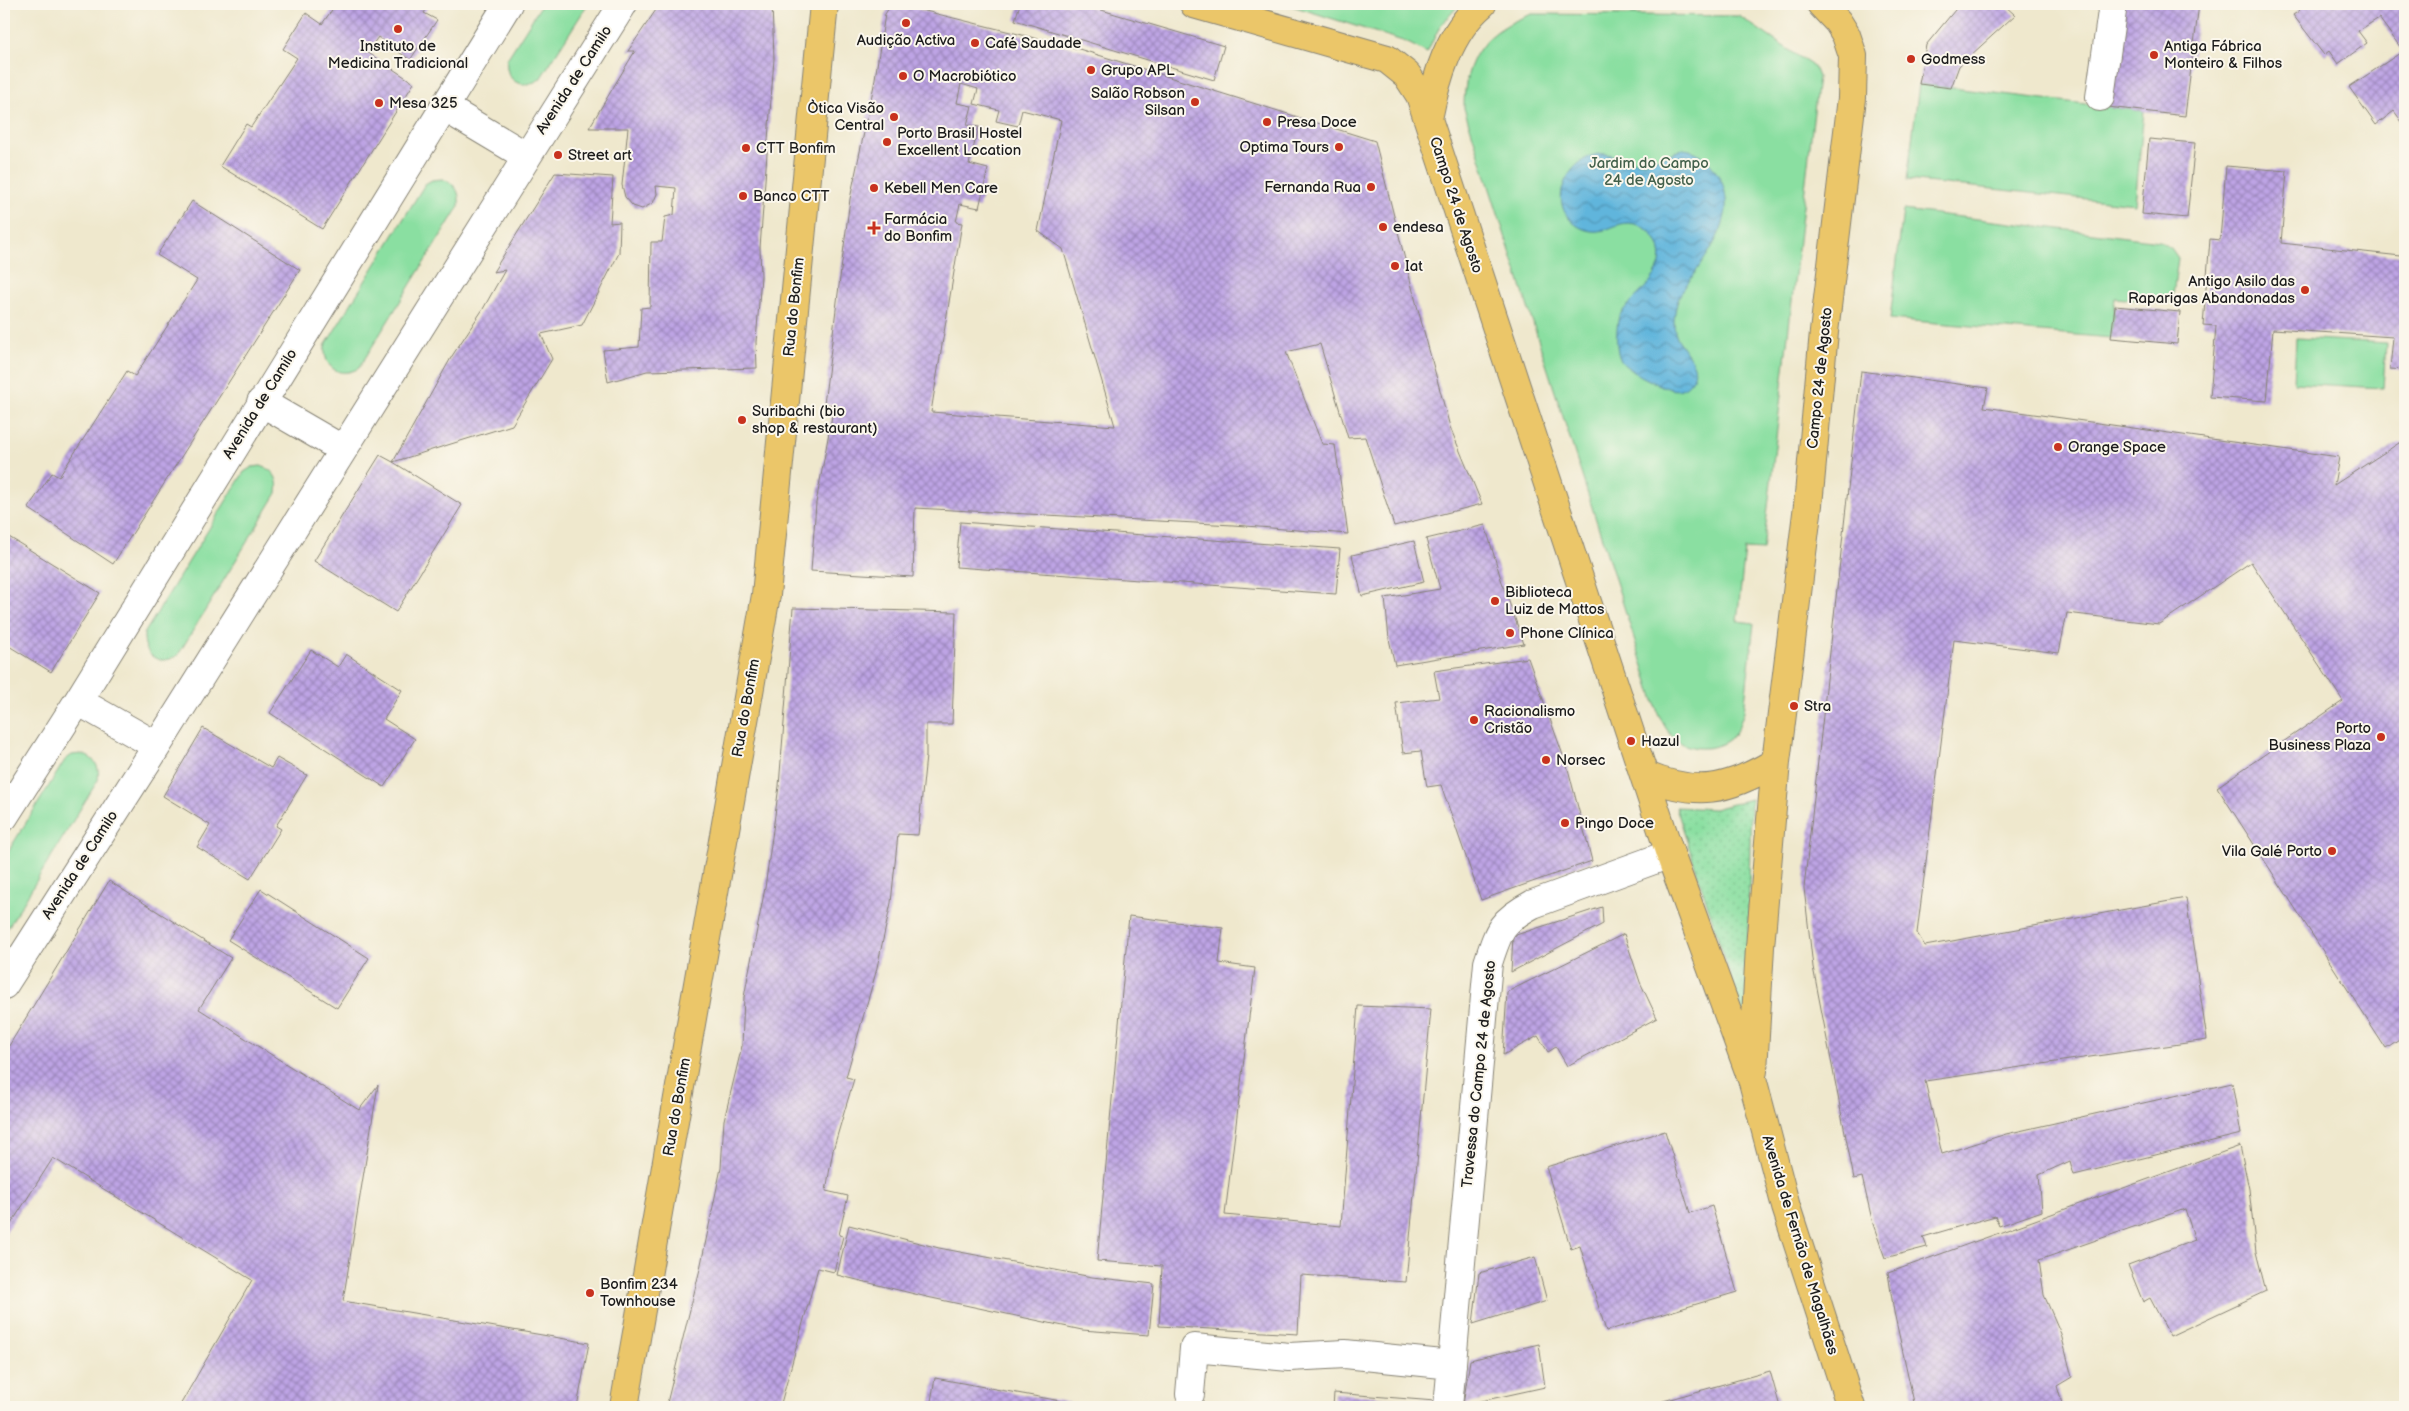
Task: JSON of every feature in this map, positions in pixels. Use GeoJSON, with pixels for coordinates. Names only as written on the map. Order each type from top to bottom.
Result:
{"type":"FeatureCollection","features":[{"type":"Feature","properties":{"kind":"main road","name":"Rua do Bonfim"},"geometry":{"type":"LineString","coordinates":[[624,1407],[766,596],[824,4]]}},
{"type":"Feature","properties":{"kind":"main road","name":"Campo 24 de Agosto"},"geometry":{"type":"LineString","coordinates":[[1194,4],[1387,59],[1398,66],[1414,85],[1428,119],[1644,775]]}},
{"type":"Feature","properties":{"kind":"main road","name":"Campo 24 de Agosto"},"geometry":{"type":"LineString","coordinates":[[1428,119],[1436,80],[1450,46],[1482,4]]}},
{"type":"Feature","properties":{"kind":"main road","name":"Campo 24 de Agosto"},"geometry":{"type":"LineString","coordinates":[[1776,762],[1808,505],[1824,332],[1852,98],[1852,56],[1846,35],[1821,4]]}},
{"type":"Feature","properties":{"kind":"main road"},"geometry":{"type":"LineString","coordinates":[[1644,775],[1670,785],[1697,789],[1724,786],[1750,777],[1776,762]]}},
{"type":"Feature","properties":{"kind":"main road","name":"Avenida de Fernão de Magalhães"},"geometry":{"type":"LineString","coordinates":[[1753,1082],[1760,947],[1776,762]]}},
{"type":"Feature","properties":{"kind":"main road","name":"Avenida de Fernão de Magalhães"},"geometry":{"type":"LineString","coordinates":[[1644,775],[1670,854],[1753,1082],[1786,1207],[1851,1407]]}},
{"type":"Feature","properties":{"kind":"street","name":"Avenida de Camilo"},"geometry":{"type":"LineString","coordinates":[[4,817],[78,701],[260,402],[508,4]]}},
{"type":"Feature","properties":{"kind":"street","name":"Avenida de Camilo"},"geometry":{"type":"LineString","coordinates":[[4,984],[486,224],[526,156],[623,4]]}},
{"type":"Feature","properties":{"kind":"street"},"geometry":{"type":"LineString","coordinates":[[2100,97],[2113,4]]}},
{"type":"Feature","properties":{"kind":"street"},"geometry":{"type":"LineString","coordinates":[[444,107],[526,156]]}},
{"type":"Feature","properties":{"kind":"street"},"geometry":{"type":"LineString","coordinates":[[260,402],[342,449]]}},
{"type":"Feature","properties":{"kind":"street"},"geometry":{"type":"LineString","coordinates":[[78,701],[156,746]]}},
{"type":"Feature","properties":{"kind":"street","name":"Travessa do Campo 24 de Agosto"},"geometry":{"type":"LineString","coordinates":[[1448,1407],[1488,963],[1499,929],[1513,914],[1533,904],[1670,854]]}},
{"type":"Feature","properties":{"kind":"street"},"geometry":{"type":"LineString","coordinates":[[1190,1394],[1194,1348],[1289,1357],[1345,1354],[1452,1365]]}},
{"type":"Feature","properties":{"kind":"green space"},"geometry":{"type":"Polygon","coordinates":[[[542,4],[588,4],[540,79],[527,84],[521,84],[511,78],[508,73],[507,59],[542,4]]]}},
{"type":"Feature","properties":{"kind":"green space"},"geometry":{"type":"Polygon","coordinates":[[[1286,4],[1460,4],[1440,26],[1427,53],[1406,42],[1286,4]]]}},
{"type":"Feature","properties":{"kind":"green space","name":"Jardim do Campo 24 de Agosto"},"geometry":{"type":"Polygon","coordinates":[[[1532,14],[1739,16],[1814,67],[1818,77],[1763,550],[1745,549],[1737,621],[1754,623],[1744,711],[1733,736],[1720,745],[1713,747],[1697,748],[1675,739],[1665,727],[1658,713],[1464,108],[1468,74],[1480,48],[1502,28],[1532,14]]]}},
{"type":"Feature","properties":{"kind":"green space"},"geometry":{"type":"Polygon","coordinates":[[[1919,84],[2144,111],[2135,204],[1907,180],[1919,84]]]}},
{"type":"Feature","properties":{"kind":"green space"},"geometry":{"type":"Polygon","coordinates":[[[442,179],[451,183],[458,192],[459,206],[359,368],[352,371],[339,372],[330,366],[325,354],[325,346],[425,184],[432,180],[442,179]]]}},
{"type":"Feature","properties":{"kind":"green space"},"geometry":{"type":"Polygon","coordinates":[[[1903,210],[2159,241],[2171,248],[2178,258],[2172,303],[2115,298],[2111,338],[1890,319],[1903,210]]]}},
{"type":"Feature","properties":{"kind":"green space"},"geometry":{"type":"Polygon","coordinates":[[[2296,338],[2386,343],[2383,388],[2294,383],[2296,338]]]}},
{"type":"Feature","properties":{"kind":"green space"},"geometry":{"type":"Polygon","coordinates":[[[261,466],[270,470],[275,476],[277,480],[277,493],[178,655],[165,660],[154,657],[146,648],[144,634],[244,472],[252,467],[261,466]]]}},
{"type":"Feature","properties":{"kind":"green space"},"geometry":{"type":"Polygon","coordinates":[[[81,754],[90,758],[95,763],[98,771],[98,780],[4,934],[4,858],[65,760],[72,755],[81,754]]]}},
{"type":"Feature","properties":{"kind":"green space"},"geometry":{"type":"Polygon","coordinates":[[[1751,799],[1746,1025],[1676,807],[1714,809],[1751,799]]]}},
{"type":"Feature","properties":{"kind":"water"},"geometry":{"type":"Polygon","coordinates":[[[1683,149],[1697,153],[1711,165],[1723,185],[1726,202],[1719,234],[1681,293],[1677,303],[1674,321],[1675,333],[1692,360],[1695,372],[1693,379],[1688,385],[1676,390],[1652,381],[1630,369],[1621,361],[1617,345],[1619,316],[1650,282],[1658,269],[1661,255],[1657,242],[1648,231],[1630,223],[1620,224],[1599,231],[1587,230],[1577,226],[1565,213],[1561,199],[1569,174],[1575,167],[1591,156],[1604,154],[1643,162],[1683,149]]]}},
{"type":"Feature","properties":{"kind":"building"},"geometry":{"type":"Polygon","coordinates":[[[328,4],[430,4],[424,13],[437,20],[410,60],[378,37],[367,52],[414,83],[322,229],[220,166],[246,124],[251,127],[297,58],[283,49],[306,13],[322,24],[334,7],[328,4]]]}},
{"type":"Feature","properties":{"kind":"building"},"geometry":{"type":"Polygon","coordinates":[[[660,4],[772,4],[774,59],[760,248],[761,276],[756,342],[757,368],[647,371],[608,382],[603,350],[639,347],[641,308],[650,307],[651,242],[662,242],[665,217],[674,215],[676,188],[656,186],[657,194],[653,203],[642,209],[633,206],[625,197],[622,185],[628,128],[589,128],[635,51],[628,51],[660,4]]]}},
{"type":"Feature","properties":{"kind":"building"},"geometry":{"type":"Polygon","coordinates":[[[897,4],[1079,49],[1375,141],[1450,427],[1482,504],[1394,526],[1365,437],[1348,438],[1320,344],[1286,352],[1322,444],[1335,445],[1348,534],[1233,525],[915,508],[913,577],[811,571],[816,503],[834,405],[824,404],[850,199],[874,85],[885,14],[889,8],[897,4]],[[961,84],[957,103],[972,106],[967,125],[979,127],[969,164],[988,169],[979,208],[960,204],[956,222],[962,223],[931,412],[1115,426],[1063,249],[1038,231],[1061,120],[1022,110],[1018,126],[996,121],[999,110],[974,104],[978,89],[961,84]]]}},
{"type":"Feature","properties":{"kind":"building"},"geometry":{"type":"Polygon","coordinates":[[[1020,4],[1081,4],[1224,46],[1214,80],[1015,20],[1020,4]]]}},
{"type":"Feature","properties":{"kind":"building"},"geometry":{"type":"Polygon","coordinates":[[[1960,4],[2003,4],[2015,15],[1959,66],[1951,88],[1919,84],[1926,45],[1960,4]]]}},
{"type":"Feature","properties":{"kind":"building","name":"Antiga Fábrica Monteiro & Filhos"},"geometry":{"type":"Polygon","coordinates":[[[2122,4],[2199,4],[2185,116],[2108,107],[2122,4]]]}},
{"type":"Feature","properties":{"kind":"building"},"geometry":{"type":"Polygon","coordinates":[[[2294,4],[2405,4],[2405,126],[2394,111],[2376,125],[2349,87],[2403,51],[2379,18],[2358,31],[2367,43],[2338,64],[2329,51],[2324,55],[2293,15],[2299,11],[2294,4]]]}},
{"type":"Feature","properties":{"kind":"building"},"geometry":{"type":"Polygon","coordinates":[[[2149,139],[2195,143],[2187,218],[2142,214],[2149,139]]]}},
{"type":"Feature","properties":{"kind":"building","name":"Antigo Asilo das Raparigas Abandonadas"},"geometry":{"type":"Polygon","coordinates":[[[2226,166],[2287,171],[2281,243],[2401,256],[2405,228],[2405,370],[2390,369],[2393,337],[2273,329],[2267,401],[2210,397],[2216,326],[2203,325],[2210,239],[2220,240],[2226,166]]]}},
{"type":"Feature","properties":{"kind":"building"},"geometry":{"type":"Polygon","coordinates":[[[555,173],[613,177],[610,223],[620,222],[619,253],[582,325],[541,334],[552,359],[512,425],[393,462],[452,356],[483,309],[505,270],[493,272],[555,173]]]}},
{"type":"Feature","properties":{"kind":"building"},"geometry":{"type":"Polygon","coordinates":[[[192,201],[300,270],[113,564],[28,508],[52,473],[59,477],[127,371],[135,376],[197,280],[157,255],[192,201]]]}},
{"type":"Feature","properties":{"kind":"building"},"geometry":{"type":"Polygon","coordinates":[[[2115,306],[2180,312],[2177,344],[2111,338],[2115,306]]]}},
{"type":"Feature","properties":{"kind":"building"},"geometry":{"type":"Polygon","coordinates":[[[1861,371],[1988,388],[1984,407],[2339,457],[2334,485],[2399,443],[2405,444],[2405,1036],[2386,1049],[2217,787],[2343,701],[2251,562],[2159,624],[2067,613],[2059,653],[1954,640],[1917,933],[1925,946],[2186,898],[2207,1040],[1925,1081],[1942,1154],[2006,1134],[2232,1083],[2241,1134],[2074,1175],[2070,1161],[2039,1175],[2042,1211],[1999,1226],[1995,1216],[1923,1237],[1927,1247],[1885,1258],[1873,1224],[1862,1177],[1854,1179],[1813,967],[1804,888],[1861,371]]]}},
{"type":"Feature","properties":{"kind":"building"},"geometry":{"type":"Polygon","coordinates":[[[380,455],[462,505],[396,612],[314,561],[380,455]]]}},
{"type":"Feature","properties":{"kind":"building"},"geometry":{"type":"Polygon","coordinates":[[[960,522],[1340,549],[1336,594],[956,567],[960,522]]]}},
{"type":"Feature","properties":{"kind":"building"},"geometry":{"type":"Polygon","coordinates":[[[1485,525],[1501,579],[1524,644],[1395,665],[1389,639],[1385,598],[1440,589],[1426,539],[1485,525]]]}},
{"type":"Feature","properties":{"kind":"building"},"geometry":{"type":"Polygon","coordinates":[[[4,534],[100,593],[51,672],[4,643],[4,534]]]}},
{"type":"Feature","properties":{"kind":"building"},"geometry":{"type":"Polygon","coordinates":[[[1414,541],[1424,582],[1362,596],[1352,555],[1414,541]]]}},
{"type":"Feature","properties":{"kind":"building"},"geometry":{"type":"Polygon","coordinates":[[[793,608],[956,612],[952,724],[926,724],[926,756],[918,835],[898,834],[891,903],[876,972],[846,1077],[854,1079],[833,1150],[826,1191],[848,1196],[839,1235],[843,1236],[834,1272],[818,1268],[780,1407],[666,1407],[700,1269],[721,1168],[724,1120],[742,1046],[744,997],[765,888],[779,786],[793,608]]]}},
{"type":"Feature","properties":{"kind":"building"},"geometry":{"type":"Polygon","coordinates":[[[311,650],[338,667],[346,654],[402,690],[384,719],[415,739],[384,787],[270,713],[311,650]]]}},
{"type":"Feature","properties":{"kind":"building"},"geometry":{"type":"Polygon","coordinates":[[[1528,658],[1568,769],[1592,861],[1481,900],[1441,785],[1427,787],[1421,751],[1403,753],[1396,703],[1439,698],[1434,671],[1528,658]]]}},
{"type":"Feature","properties":{"kind":"building"},"geometry":{"type":"Polygon","coordinates":[[[203,728],[271,768],[277,758],[307,775],[276,826],[281,829],[250,879],[197,847],[210,825],[163,796],[203,728]]]}},
{"type":"Feature","properties":{"kind":"building"},"geometry":{"type":"Polygon","coordinates":[[[109,881],[231,958],[199,1009],[359,1110],[378,1085],[343,1301],[589,1343],[577,1407],[179,1407],[252,1280],[53,1158],[4,1235],[4,1054],[109,881]]]}},
{"type":"Feature","properties":{"kind":"building"},"geometry":{"type":"Polygon","coordinates":[[[261,889],[369,958],[337,1008],[228,940],[261,889]]]}},
{"type":"Feature","properties":{"kind":"building"},"geometry":{"type":"Polygon","coordinates":[[[1602,907],[1603,924],[1511,972],[1513,936],[1602,907]]]}},
{"type":"Feature","properties":{"kind":"building"},"geometry":{"type":"Polygon","coordinates":[[[1129,916],[1223,928],[1219,963],[1255,968],[1225,1215],[1341,1226],[1358,1006],[1431,1009],[1406,1282],[1301,1275],[1298,1334],[1159,1326],[1162,1266],[1097,1261],[1129,916]]]}},
{"type":"Feature","properties":{"kind":"building"},"geometry":{"type":"Polygon","coordinates":[[[1624,934],[1640,982],[1657,1018],[1567,1066],[1556,1047],[1548,1052],[1538,1036],[1503,1055],[1507,992],[1624,934]]]}},
{"type":"Feature","properties":{"kind":"building"},"geometry":{"type":"Polygon","coordinates":[[[1665,1131],[1690,1213],[1712,1206],[1737,1292],[1606,1331],[1580,1246],[1571,1249],[1546,1167],[1665,1131]]]}},
{"type":"Feature","properties":{"kind":"building"},"geometry":{"type":"Polygon","coordinates":[[[2240,1146],[2249,1189],[2256,1252],[2266,1291],[2170,1336],[2150,1298],[2143,1302],[2128,1265],[2195,1240],[2185,1209],[2039,1260],[2044,1295],[2061,1334],[2072,1377],[2057,1386],[2063,1407],[1915,1407],[1894,1312],[1888,1273],[2240,1146]]]}},
{"type":"Feature","properties":{"kind":"building"},"geometry":{"type":"Polygon","coordinates":[[[849,1225],[939,1248],[1092,1277],[1154,1284],[1149,1335],[1082,1330],[927,1297],[837,1275],[849,1225]]]}},
{"type":"Feature","properties":{"kind":"building"},"geometry":{"type":"Polygon","coordinates":[[[1535,1257],[1547,1301],[1473,1324],[1479,1273],[1535,1257]]]}},
{"type":"Feature","properties":{"kind":"building"},"geometry":{"type":"Polygon","coordinates":[[[1539,1344],[1545,1387],[1463,1405],[1470,1360],[1539,1344]]]}},
{"type":"Feature","properties":{"kind":"building"},"geometry":{"type":"Polygon","coordinates":[[[1770,1371],[1780,1407],[1642,1407],[1770,1371]]]}},
{"type":"Feature","properties":{"kind":"building"},"geometry":{"type":"Polygon","coordinates":[[[935,1378],[1088,1406],[1088,1407],[930,1407],[935,1378]]]}},
{"type":"Feature","properties":{"kind":"building"},"geometry":{"type":"Polygon","coordinates":[[[1334,1393],[1435,1401],[1434,1407],[1333,1407],[1334,1393]]]}},
{"type":"Feature","properties":{"kind":"place","name":"Audição Activa"},"geometry":{"type":"Point","coordinates":[906,23]}},
{"type":"Feature","properties":{"kind":"place","name":"Instituto de Medicina Tradicional"},"geometry":{"type":"Point","coordinates":[398,29]}},
{"type":"Feature","properties":{"kind":"place","name":"Café Saudade"},"geometry":{"type":"Point","coordinates":[975,43]}},
{"type":"Feature","properties":{"kind":"place","name":"Antiga Fábrica Monteiro & Filhos"},"geometry":{"type":"Point","coordinates":[2154,55]}},
{"type":"Feature","properties":{"kind":"place","name":"Godmess"},"geometry":{"type":"Point","coordinates":[1911,59]}},
{"type":"Feature","properties":{"kind":"place","name":"Grupo APL"},"geometry":{"type":"Point","coordinates":[1091,70]}},
{"type":"Feature","properties":{"kind":"place","name":"O Macrobiótico"},"geometry":{"type":"Point","coordinates":[903,76]}},
{"type":"Feature","properties":{"kind":"place","name":"Salão Robson Silsan"},"geometry":{"type":"Point","coordinates":[1195,102]}},
{"type":"Feature","properties":{"kind":"place","name":"Mesa 325"},"geometry":{"type":"Point","coordinates":[379,103]}},
{"type":"Feature","properties":{"kind":"place","name":"Òtica Visão Central"},"geometry":{"type":"Point","coordinates":[894,117]}},
{"type":"Feature","properties":{"kind":"place","name":"Presa Doce"},"geometry":{"type":"Point","coordinates":[1267,122]}},
{"type":"Feature","properties":{"kind":"place","name":"Porto Brasil Hostel Excellent Location"},"geometry":{"type":"Point","coordinates":[887,142]}},
{"type":"Feature","properties":{"kind":"place","name":"Optima Tours"},"geometry":{"type":"Point","coordinates":[1339,147]}},
{"type":"Feature","properties":{"kind":"place","name":"CTT Bonfim"},"geometry":{"type":"Point","coordinates":[746,148]}},
{"type":"Feature","properties":{"kind":"place","name":"Street art"},"geometry":{"type":"Point","coordinates":[558,155]}},
{"type":"Feature","properties":{"kind":"place","name":"Fernanda Rua"},"geometry":{"type":"Point","coordinates":[1371,187]}},
{"type":"Feature","properties":{"kind":"place","name":"Kebell Men Care"},"geometry":{"type":"Point","coordinates":[874,188]}},
{"type":"Feature","properties":{"kind":"place","name":"Banco CTT"},"geometry":{"type":"Point","coordinates":[743,196]}},
{"type":"Feature","properties":{"kind":"place","name":"endesa"},"geometry":{"type":"Point","coordinates":[1383,227]}},
{"type":"Feature","properties":{"kind":"place","name":"Farmácia do Bonfim"},"geometry":{"type":"Point","coordinates":[874,228]}},
{"type":"Feature","properties":{"kind":"place","name":"Iat"},"geometry":{"type":"Point","coordinates":[1395,266]}},
{"type":"Feature","properties":{"kind":"place","name":"Antigo Asilo das Raparigas Abandonadas"},"geometry":{"type":"Point","coordinates":[2305,290]}},
{"type":"Feature","properties":{"kind":"place","name":"Suribachi (bio shop & restaurant)"},"geometry":{"type":"Point","coordinates":[742,420]}},
{"type":"Feature","properties":{"kind":"place","name":"Orange Space"},"geometry":{"type":"Point","coordinates":[2058,447]}},
{"type":"Feature","properties":{"kind":"place","name":"Biblioteca Luiz de Mattos"},"geometry":{"type":"Point","coordinates":[1495,601]}},
{"type":"Feature","properties":{"kind":"place","name":"Phone Clínica"},"geometry":{"type":"Point","coordinates":[1510,633]}},
{"type":"Feature","properties":{"kind":"place","name":"Stra"},"geometry":{"type":"Point","coordinates":[1794,706]}},
{"type":"Feature","properties":{"kind":"place","name":"Racionalismo Cristão"},"geometry":{"type":"Point","coordinates":[1474,720]}},
{"type":"Feature","properties":{"kind":"place","name":"Porto Business Plaza"},"geometry":{"type":"Point","coordinates":[2381,737]}},
{"type":"Feature","properties":{"kind":"place","name":"Hazul"},"geometry":{"type":"Point","coordinates":[1631,741]}},
{"type":"Feature","properties":{"kind":"place","name":"Norsec"},"geometry":{"type":"Point","coordinates":[1546,760]}},
{"type":"Feature","properties":{"kind":"place","name":"Pingo Doce"},"geometry":{"type":"Point","coordinates":[1565,823]}},
{"type":"Feature","properties":{"kind":"place","name":"Vila Galé Porto"},"geometry":{"type":"Point","coordinates":[2332,851]}},
{"type":"Feature","properties":{"kind":"place","name":"Bonfim 234 Townhouse"},"geometry":{"type":"Point","coordinates":[590,1293]}}]}
